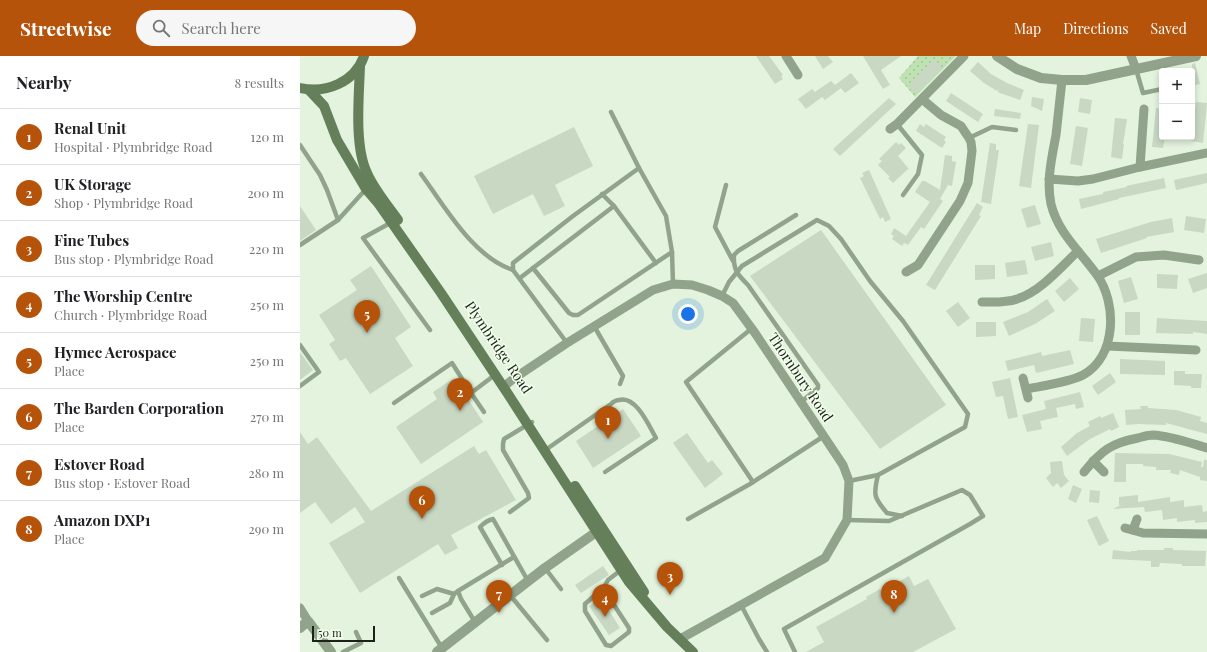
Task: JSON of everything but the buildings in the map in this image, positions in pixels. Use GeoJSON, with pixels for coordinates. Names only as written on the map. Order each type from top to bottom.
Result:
{"type":"FeatureCollection","features":[{"type":"Feature","properties":{"kind":"main road"},"geometry":{"type":"LineString","coordinates":[[304,89],[327,88],[339,85],[347,80],[360,66],[364,56]]}},
{"type":"Feature","properties":{"kind":"main road","name":"Plymbridge Road"},"geometry":{"type":"LineString","coordinates":[[360,66],[358,110],[361,152],[367,173],[395,221],[599,530],[667,627]]}},
{"type":"Feature","properties":{"kind":"main road","name":"Plymbridge Road"},"geometry":{"type":"LineString","coordinates":[[304,89],[324,106],[337,140],[366,189],[395,221]]}},
{"type":"Feature","properties":{"kind":"main road","name":"Plymbridge Road"},"geometry":{"type":"LineString","coordinates":[[599,530],[629,582],[667,627],[693,652]]}},
{"type":"Feature","properties":{"kind":"street"},"geometry":{"type":"LineString","coordinates":[[786,56],[798,75]]}},
{"type":"Feature","properties":{"kind":"street"},"geometry":{"type":"LineString","coordinates":[[894,127],[964,56]]}},
{"type":"Feature","properties":{"kind":"street"},"geometry":{"type":"LineString","coordinates":[[997,56],[1017,69],[1041,78],[1062,80],[1086,80],[1196,56]]}},
{"type":"Feature","properties":{"kind":"street"},"geometry":{"type":"LineString","coordinates":[[1131,56],[1136,69]]}},
{"type":"Feature","properties":{"kind":"street"},"geometry":{"type":"LineString","coordinates":[[1023,378],[1027,394],[1082,375],[1098,362],[1107,346],[1110,332],[1109,303],[1106,292],[1098,276],[1061,230],[1054,216],[1050,202],[1049,179],[1062,80]]}},
{"type":"Feature","properties":{"kind":"street"},"geometry":{"type":"LineString","coordinates":[[906,272],[918,265],[965,192],[968,182],[972,150],[969,138],[960,126],[941,115],[922,99]]}},
{"type":"Feature","properties":{"kind":"street"},"geometry":{"type":"LineString","coordinates":[[1140,167],[1144,109]]}},
{"type":"Feature","properties":{"kind":"street"},"geometry":{"type":"LineString","coordinates":[[1049,179],[1078,181],[1207,153]]}},
{"type":"Feature","properties":{"kind":"street"},"geometry":{"type":"LineString","coordinates":[[982,302],[1016,300],[1027,295],[1036,289],[1078,251]]}},
{"type":"Feature","properties":{"kind":"street"},"geometry":{"type":"LineString","coordinates":[[1098,276],[1136,257],[1164,255],[1199,260]]}},
{"type":"Feature","properties":{"kind":"street","name":"Thornbury Road"},"geometry":{"type":"LineString","coordinates":[[505,386],[567,343],[652,290],[673,284],[692,286],[708,290],[722,296],[733,303],[752,329],[843,465],[849,481],[847,520],[825,558],[680,639]]}},
{"type":"Feature","properties":{"kind":"street"},"geometry":{"type":"LineString","coordinates":[[1107,346],[1196,350]]}},
{"type":"Feature","properties":{"kind":"street"},"geometry":{"type":"LineString","coordinates":[[1084,472],[1093,461],[1110,446],[1152,435],[1188,442],[1207,448]]}},
{"type":"Feature","properties":{"kind":"street"},"geometry":{"type":"LineString","coordinates":[[1093,461],[1104,472]]}},
{"type":"Feature","properties":{"kind":"street"},"geometry":{"type":"LineString","coordinates":[[1137,519],[1129,529],[1143,532],[1207,534]]}},
{"type":"Feature","properties":{"kind":"street"},"geometry":{"type":"LineString","coordinates":[[439,650],[545,568],[599,530]]}},
{"type":"Feature","properties":{"kind":"street"},"geometry":{"type":"LineString","coordinates":[[300,608],[304,624],[331,652]]}},
{"type":"Feature","properties":{"kind":"lane"},"geometry":{"type":"LineString","coordinates":[[1136,69],[1144,93],[1159,90]]}},
{"type":"Feature","properties":{"kind":"lane"},"geometry":{"type":"LineString","coordinates":[[611,112],[639,168],[666,216],[672,252],[673,284]]}},
{"type":"Feature","properties":{"kind":"lane"},"geometry":{"type":"LineString","coordinates":[[894,127],[922,155],[918,174],[903,195]]}},
{"type":"Feature","properties":{"kind":"lane"},"geometry":{"type":"LineString","coordinates":[[969,138],[992,127],[1016,130]]}},
{"type":"Feature","properties":{"kind":"lane"},"geometry":{"type":"LineString","coordinates":[[300,145],[320,175],[338,220]]}},
{"type":"Feature","properties":{"kind":"lane"},"geometry":{"type":"LineString","coordinates":[[567,343],[514,270],[513,263],[602,194],[639,168]]}},
{"type":"Feature","properties":{"kind":"lane"},"geometry":{"type":"LineString","coordinates":[[421,174],[468,240],[506,268],[514,270]]}},
{"type":"Feature","properties":{"kind":"lane"},"geometry":{"type":"LineString","coordinates":[[726,185],[715,227],[733,262],[736,272],[748,285],[818,385],[818,388],[801,402]]}},
{"type":"Feature","properties":{"kind":"lane"},"geometry":{"type":"LineString","coordinates":[[300,245],[338,220],[366,189]]}},
{"type":"Feature","properties":{"kind":"lane"},"geometry":{"type":"LineString","coordinates":[[602,194],[614,206],[656,263]]}},
{"type":"Feature","properties":{"kind":"lane"},"geometry":{"type":"LineString","coordinates":[[520,278],[614,206]]}},
{"type":"Feature","properties":{"kind":"lane"},"geometry":{"type":"LineString","coordinates":[[733,262],[734,255],[738,251],[796,215]]}},
{"type":"Feature","properties":{"kind":"lane"},"geometry":{"type":"LineString","coordinates":[[722,296],[729,282],[742,266],[817,220],[829,226],[841,239],[870,280],[903,321],[968,414],[966,427],[878,475],[849,481]]}},
{"type":"Feature","properties":{"kind":"lane"},"geometry":{"type":"LineString","coordinates":[[395,221],[363,238],[430,330]]}},
{"type":"Feature","properties":{"kind":"lane"},"geometry":{"type":"LineString","coordinates":[[533,268],[569,313],[578,315],[672,252]]}},
{"type":"Feature","properties":{"kind":"lane"},"geometry":{"type":"LineString","coordinates":[[594,326],[623,376],[620,384]]}},
{"type":"Feature","properties":{"kind":"lane"},"geometry":{"type":"LineString","coordinates":[[752,329],[686,382],[753,482]]}},
{"type":"Feature","properties":{"kind":"lane"},"geometry":{"type":"LineString","coordinates":[[300,346],[319,372],[300,386]]}},
{"type":"Feature","properties":{"kind":"lane"},"geometry":{"type":"LineString","coordinates":[[394,404],[452,363],[484,412]]}},
{"type":"Feature","properties":{"kind":"lane"},"geometry":{"type":"LineString","coordinates":[[471,393],[497,374]]}},
{"type":"Feature","properties":{"kind":"lane"},"geometry":{"type":"LineString","coordinates":[[546,449],[610,404],[620,399],[628,399],[635,404],[656,438],[605,472]]}},
{"type":"Feature","properties":{"kind":"lane"},"geometry":{"type":"LineString","coordinates":[[510,512],[529,498],[528,493],[503,450],[504,439],[530,424]]}},
{"type":"Feature","properties":{"kind":"lane"},"geometry":{"type":"LineString","coordinates":[[688,519],[753,482],[824,436]]}},
{"type":"Feature","properties":{"kind":"lane"},"geometry":{"type":"LineString","coordinates":[[878,475],[874,488],[876,501],[887,513],[902,516]]}},
{"type":"Feature","properties":{"kind":"lane"},"geometry":{"type":"LineString","coordinates":[[795,652],[784,629],[983,516],[970,495],[962,490],[889,522],[847,520]]}},
{"type":"Feature","properties":{"kind":"lane"},"geometry":{"type":"LineString","coordinates":[[502,564],[480,527],[484,523],[493,519],[528,581]]}},
{"type":"Feature","properties":{"kind":"lane"},"geometry":{"type":"LineString","coordinates":[[432,613],[450,603],[454,594],[458,591],[514,557]]}},
{"type":"Feature","properties":{"kind":"lane"},"geometry":{"type":"LineString","coordinates":[[545,568],[561,589]]}},
{"type":"Feature","properties":{"kind":"lane"},"geometry":{"type":"LineString","coordinates":[[604,587],[629,628],[629,632],[611,646],[606,645],[585,611],[585,604],[604,587],[608,580],[621,570]]}},
{"type":"Feature","properties":{"kind":"lane"},"geometry":{"type":"LineString","coordinates":[[399,578],[439,650]]}},
{"type":"Feature","properties":{"kind":"lane"},"geometry":{"type":"LineString","coordinates":[[422,596],[437,589],[454,594]]}},
{"type":"Feature","properties":{"kind":"lane"},"geometry":{"type":"LineString","coordinates":[[458,591],[461,599],[475,622]]}},
{"type":"Feature","properties":{"kind":"lane"},"geometry":{"type":"LineString","coordinates":[[510,595],[547,640]]}},
{"type":"Feature","properties":{"kind":"lane"},"geometry":{"type":"LineString","coordinates":[[741,605],[767,652]]}},
{"type":"Feature","properties":{"kind":"lane"},"geometry":{"type":"LineString","coordinates":[[343,652],[361,643],[356,632]]}},
{"type":"Feature","properties":{"kind":"green space"},"geometry":{"type":"Polygon","coordinates":[[[918,56],[956,56],[915,97],[899,78],[918,56]]]}},
{"type":"Feature","properties":{"kind":"place","name":"Hymec Aerospace"},"geometry":{"type":"Point","coordinates":[367,333]}},
{"type":"Feature","properties":{"kind":"place","name":"UK Storage"},"geometry":{"type":"Point","coordinates":[460,411]}},
{"type":"Feature","properties":{"kind":"place","name":"Renal Unit"},"geometry":{"type":"Point","coordinates":[608,439]}},
{"type":"Feature","properties":{"kind":"place","name":"The Barden Corporation"},"geometry":{"type":"Point","coordinates":[422,519]}},
{"type":"Feature","properties":{"kind":"place","name":"Fine Tubes"},"geometry":{"type":"Point","coordinates":[670,595]}},
{"type":"Feature","properties":{"kind":"place","name":"Estover Road"},"geometry":{"type":"Point","coordinates":[499,613]}},
{"type":"Feature","properties":{"kind":"place","name":"Amazon DXP1"},"geometry":{"type":"Point","coordinates":[894,613]}},
{"type":"Feature","properties":{"kind":"place","name":"The Worship Centre"},"geometry":{"type":"Point","coordinates":[605,617]}}]}
